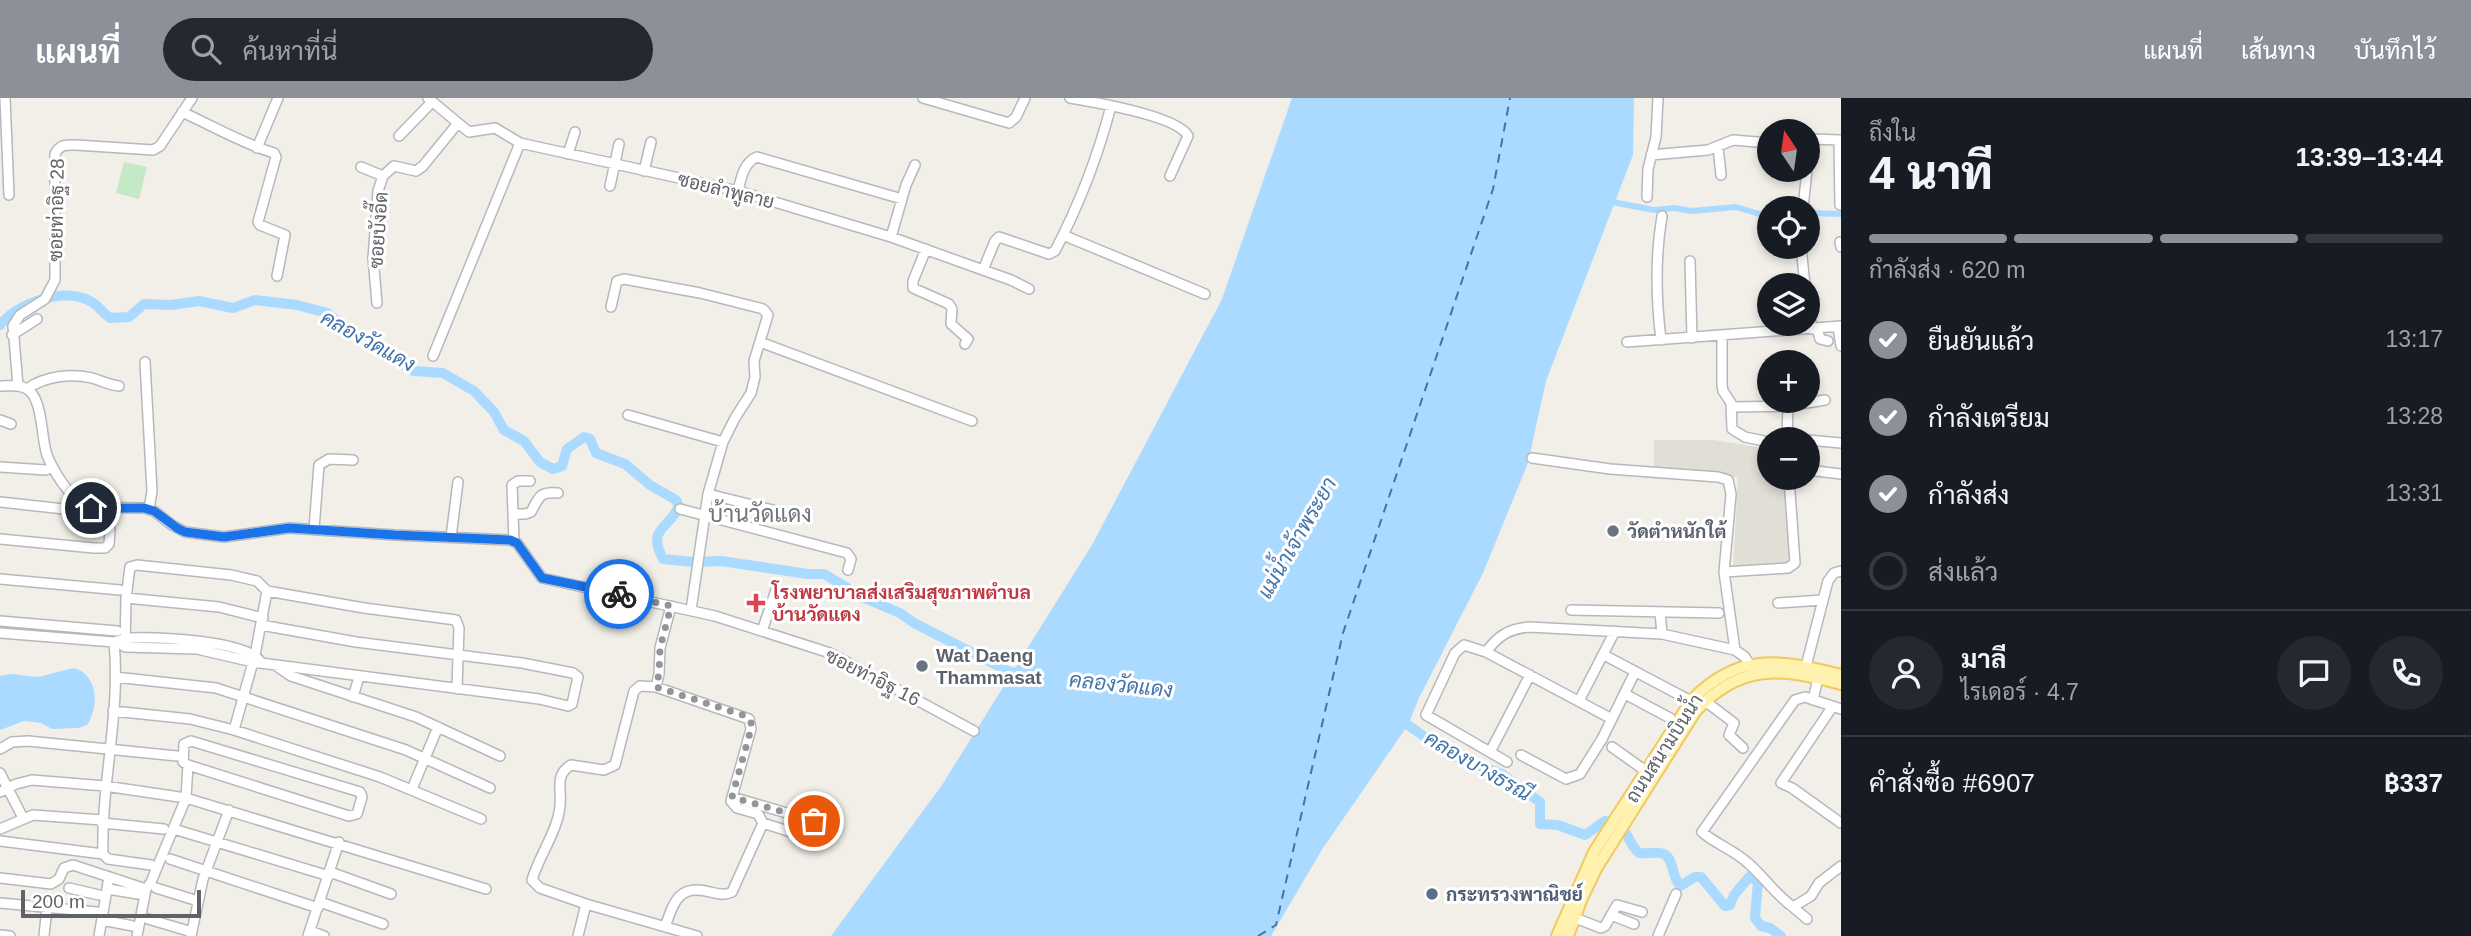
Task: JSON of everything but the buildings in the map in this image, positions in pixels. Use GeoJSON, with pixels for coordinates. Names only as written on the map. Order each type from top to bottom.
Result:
{"type":"FeatureCollection","features":[{"type":"Feature","properties":{"kind":"main road","name":"ถนนสนามบินน้ำ"},"geometry":{"type":"LineString","coordinates":[[1625,815],[1647,772],[1691,701],[1712,681],[1749,664],[1780,662],[1841,675]]}},
{"type":"Feature","properties":{"kind":"main road","name":"ถนนสนามบินน้ำ"},"geometry":{"type":"LineString","coordinates":[[1557,936],[1584,872],[1704,701],[1738,678],[1758,673],[1788,672],[1841,684]]}},
{"type":"Feature","properties":{"kind":"main road","name":"ถนนสนามบินน้ำ"},"geometry":{"type":"LineString","coordinates":[[1568,936],[1589,882],[1616,829]]}},
{"type":"Feature","properties":{"kind":"street"},"geometry":{"type":"LineString","coordinates":[[5,98],[3,134],[9,195]]}},
{"type":"Feature","properties":{"kind":"street","name":"ซอยท่าอิฐ 28"},"geometry":{"type":"LineString","coordinates":[[12,335],[17,318],[41,304],[53,287],[56,267],[54,154],[57,149],[76,145],[153,150],[160,146],[192,98]]}},
{"type":"Feature","properties":{"kind":"street"},"geometry":{"type":"LineString","coordinates":[[257,148],[278,98]]}},
{"type":"Feature","properties":{"kind":"street"},"geometry":{"type":"LineString","coordinates":[[923,98],[1009,122],[1016,117],[1025,98]]}},
{"type":"Feature","properties":{"kind":"street"},"geometry":{"type":"LineString","coordinates":[[1070,98],[1160,119],[1185,131],[1188,139],[1170,176]]}},
{"type":"Feature","properties":{"kind":"street"},"geometry":{"type":"LineString","coordinates":[[1647,197],[1648,169],[1656,136],[1658,98]]}},
{"type":"Feature","properties":{"kind":"street"},"geometry":{"type":"LineString","coordinates":[[399,136],[430,100]]}},
{"type":"Feature","properties":{"kind":"street","name":"ซอยลำพูลาย"},"geometry":{"type":"LineString","coordinates":[[430,100],[469,132],[495,128],[520,143],[737,191],[891,237],[1029,289]]}},
{"type":"Feature","properties":{"kind":"street"},"geometry":{"type":"LineString","coordinates":[[983,270],[999,237],[1049,254],[1055,251],[1076,209],[1101,144],[1111,106]]}},
{"type":"Feature","properties":{"kind":"street"},"geometry":{"type":"LineString","coordinates":[[182,113],[257,148],[274,153],[277,161],[258,222],[285,235],[277,276]]}},
{"type":"Feature","properties":{"kind":"street","name":"ซอยบังอี๊ด"},"geometry":{"type":"LineString","coordinates":[[377,303],[373,258],[378,191],[383,176],[394,166],[416,171],[458,123]]}},
{"type":"Feature","properties":{"kind":"street"},"geometry":{"type":"LineString","coordinates":[[568,154],[575,132]]}},
{"type":"Feature","properties":{"kind":"street"},"geometry":{"type":"LineString","coordinates":[[1820,139],[1840,140],[1840,205]]}},
{"type":"Feature","properties":{"kind":"street"},"geometry":{"type":"LineString","coordinates":[[1651,155],[1718,147],[1733,140],[1757,142]]}},
{"type":"Feature","properties":{"kind":"street"},"geometry":{"type":"LineString","coordinates":[[644,171],[651,142]]}},
{"type":"Feature","properties":{"kind":"street"},"geometry":{"type":"LineString","coordinates":[[433,356],[520,143]]}},
{"type":"Feature","properties":{"kind":"street"},"geometry":{"type":"LineString","coordinates":[[610,186],[619,144]]}},
{"type":"Feature","properties":{"kind":"street"},"geometry":{"type":"LineString","coordinates":[[1718,147],[1721,175]]}},
{"type":"Feature","properties":{"kind":"street"},"geometry":{"type":"LineString","coordinates":[[737,191],[747,164],[757,157],[902,199]]}},
{"type":"Feature","properties":{"kind":"street"},"geometry":{"type":"LineString","coordinates":[[891,237],[915,165]]}},
{"type":"Feature","properties":{"kind":"street"},"geometry":{"type":"LineString","coordinates":[[361,167],[383,176]]}},
{"type":"Feature","properties":{"kind":"street"},"geometry":{"type":"LineString","coordinates":[[1661,340],[1657,299],[1662,216]]}},
{"type":"Feature","properties":{"kind":"street"},"geometry":{"type":"LineString","coordinates":[[1063,235],[1205,294]]}},
{"type":"Feature","properties":{"kind":"street"},"geometry":{"type":"LineString","coordinates":[[926,249],[913,281],[913,288],[949,304],[951,324],[968,338],[965,344]]}},
{"type":"Feature","properties":{"kind":"street"},"geometry":{"type":"LineString","coordinates":[[1690,261],[1692,338]]}},
{"type":"Feature","properties":{"kind":"street"},"geometry":{"type":"LineString","coordinates":[[611,307],[615,285],[620,279],[700,293],[765,310],[768,315],[754,361],[755,377],[751,393],[723,442],[708,494],[691,610]]}},
{"type":"Feature","properties":{"kind":"street"},"geometry":{"type":"LineString","coordinates":[[37,319],[12,335],[23,387],[36,402],[44,444],[51,463],[83,506],[149,509],[177,528],[199,535],[224,537],[276,528],[514,541],[512,485],[518,481],[530,481]]}},
{"type":"Feature","properties":{"kind":"street"},"geometry":{"type":"LineString","coordinates":[[1820,328],[1840,327],[1841,346]]}},
{"type":"Feature","properties":{"kind":"street"},"geometry":{"type":"LineString","coordinates":[[1627,342],[1722,336],[1757,331]]}},
{"type":"Feature","properties":{"kind":"street"},"geometry":{"type":"LineString","coordinates":[[1722,336],[1722,385],[1732,407],[1733,431],[1757,440]]}},
{"type":"Feature","properties":{"kind":"street"},"geometry":{"type":"LineString","coordinates":[[1818,336],[1828,341]]}},
{"type":"Feature","properties":{"kind":"street"},"geometry":{"type":"LineString","coordinates":[[760,342],[972,421]]}},
{"type":"Feature","properties":{"kind":"street"},"geometry":{"type":"LineString","coordinates":[[145,362],[152,491],[149,509]]}},
{"type":"Feature","properties":{"kind":"street"},"geometry":{"type":"LineString","coordinates":[[0,386],[23,387],[54,377],[92,378],[119,386]]}},
{"type":"Feature","properties":{"kind":"street"},"geometry":{"type":"LineString","coordinates":[[1820,401],[1825,400]]}},
{"type":"Feature","properties":{"kind":"street"},"geometry":{"type":"LineString","coordinates":[[1732,407],[1757,407]]}},
{"type":"Feature","properties":{"kind":"street"},"geometry":{"type":"LineString","coordinates":[[628,415],[723,442]]}},
{"type":"Feature","properties":{"kind":"street"},"geometry":{"type":"LineString","coordinates":[[0,420],[11,425]]}},
{"type":"Feature","properties":{"kind":"street"},"geometry":{"type":"LineString","coordinates":[[1820,441],[1841,443]]}},
{"type":"Feature","properties":{"kind":"street"},"geometry":{"type":"LineString","coordinates":[[1532,458],[1610,469],[1728,480],[1731,488],[1724,572],[1735,650]]}},
{"type":"Feature","properties":{"kind":"street"},"geometry":{"type":"LineString","coordinates":[[314,529],[319,465],[329,460],[352,460]]}},
{"type":"Feature","properties":{"kind":"street"},"geometry":{"type":"LineString","coordinates":[[0,467],[47,470]]}},
{"type":"Feature","properties":{"kind":"street"},"geometry":{"type":"LineString","coordinates":[[1820,471],[1841,474]]}},
{"type":"Feature","properties":{"kind":"street"},"geometry":{"type":"LineString","coordinates":[[451,537],[458,482]]}},
{"type":"Feature","properties":{"kind":"street"},"geometry":{"type":"LineString","coordinates":[[1724,572],[1788,568],[1795,563],[1790,490]]}},
{"type":"Feature","properties":{"kind":"street"},"geometry":{"type":"LineString","coordinates":[[513,514],[531,512],[538,496],[544,493],[558,493]]}},
{"type":"Feature","properties":{"kind":"street"},"geometry":{"type":"LineString","coordinates":[[708,494],[785,513]]}},
{"type":"Feature","properties":{"kind":"street"},"geometry":{"type":"LineString","coordinates":[[0,502],[64,509],[85,517],[104,519],[110,530],[109,546],[94,548],[0,539]]}},
{"type":"Feature","properties":{"kind":"street"},"geometry":{"type":"LineString","coordinates":[[680,509],[847,553],[851,559],[848,570]]}},
{"type":"Feature","properties":{"kind":"street","name":"ซอยท่าอิฐ 16"},"geometry":{"type":"LineString","coordinates":[[514,541],[542,578],[691,610],[844,659],[974,731]]}},
{"type":"Feature","properties":{"kind":"street"},"geometry":{"type":"LineString","coordinates":[[103,854],[102,821],[123,594],[128,570],[137,565],[231,575],[257,582],[267,592],[375,610],[454,619],[459,624],[457,689]]}},
{"type":"Feature","properties":{"kind":"street"},"geometry":{"type":"LineString","coordinates":[[1806,666],[1828,581],[1838,572]]}},
{"type":"Feature","properties":{"kind":"street"},"geometry":{"type":"LineString","coordinates":[[0,579],[219,607],[262,622],[356,642],[544,666],[573,673],[578,677],[572,704],[568,706],[539,699],[275,665],[238,649],[159,638],[120,640],[0,633]]}},
{"type":"Feature","properties":{"kind":"street"},"geometry":{"type":"LineString","coordinates":[[762,631],[776,590]]}},
{"type":"Feature","properties":{"kind":"street"},"geometry":{"type":"LineString","coordinates":[[234,730],[256,659],[267,592]]}},
{"type":"Feature","properties":{"kind":"street"},"geometry":{"type":"LineString","coordinates":[[1778,603],[1823,600]]}},
{"type":"Feature","properties":{"kind":"street"},"geometry":{"type":"LineString","coordinates":[[656,687],[660,648],[671,606]]}},
{"type":"Feature","properties":{"kind":"street"},"geometry":{"type":"LineString","coordinates":[[1571,610],[1719,613]]}},
{"type":"Feature","properties":{"kind":"street"},"geometry":{"type":"LineString","coordinates":[[1595,611],[1595,630]]}},
{"type":"Feature","properties":{"kind":"street"},"geometry":{"type":"LineString","coordinates":[[1660,612],[1662,634]]}},
{"type":"Feature","properties":{"kind":"street"},"geometry":{"type":"LineString","coordinates":[[0,621],[120,640]]}},
{"type":"Feature","properties":{"kind":"street"},"geometry":{"type":"LineString","coordinates":[[1486,652],[1502,635],[1517,628],[1595,630],[1662,634],[1735,650],[1745,657],[1749,664]]}},
{"type":"Feature","properties":{"kind":"street"},"geometry":{"type":"LineString","coordinates":[[1579,701],[1615,631]]}},
{"type":"Feature","properties":{"kind":"street"},"geometry":{"type":"LineString","coordinates":[[1507,762],[1428,717],[1426,713],[1460,647],[1467,644],[1612,719]]}},
{"type":"Feature","properties":{"kind":"street"},"geometry":{"type":"LineString","coordinates":[[1604,655],[1691,701]]}},
{"type":"Feature","properties":{"kind":"street"},"geometry":{"type":"LineString","coordinates":[[275,665],[291,676],[416,717],[500,756]]}},
{"type":"Feature","properties":{"kind":"street"},"geometry":{"type":"LineString","coordinates":[[1521,755],[1566,779],[1575,778],[1580,774],[1612,719],[1635,672]]}},
{"type":"Feature","properties":{"kind":"street"},"geometry":{"type":"LineString","coordinates":[[1490,752],[1530,675]]}},
{"type":"Feature","properties":{"kind":"street"},"geometry":{"type":"LineString","coordinates":[[115,677],[206,686],[244,697],[370,737],[425,758],[490,788]]}},
{"type":"Feature","properties":{"kind":"street"},"geometry":{"type":"LineString","coordinates":[[353,696],[359,677]]}},
{"type":"Feature","properties":{"kind":"street"},"geometry":{"type":"LineString","coordinates":[[1813,699],[1818,678]]}},
{"type":"Feature","properties":{"kind":"street"},"geometry":{"type":"LineString","coordinates":[[696,936],[540,888],[532,882],[533,876],[559,810],[560,778],[564,769],[571,765],[604,770],[615,765],[634,691],[640,685],[656,687],[750,719],[751,729],[732,797],[734,807],[758,814],[763,823],[816,839],[824,839],[829,832],[826,825],[732,797]]}},
{"type":"Feature","properties":{"kind":"street"},"geometry":{"type":"LineString","coordinates":[[1625,694],[1670,718]]}},
{"type":"Feature","properties":{"kind":"street"},"geometry":{"type":"LineString","coordinates":[[1807,919],[1772,890],[1750,864],[1702,832],[1795,700],[1801,697],[1837,708],[1782,783],[1841,823]]}},
{"type":"Feature","properties":{"kind":"street"},"geometry":{"type":"LineString","coordinates":[[1704,701],[1734,723],[1729,735],[1743,748]]}},
{"type":"Feature","properties":{"kind":"street"},"geometry":{"type":"LineString","coordinates":[[113,711],[190,719],[234,730],[412,789],[481,819]]}},
{"type":"Feature","properties":{"kind":"street"},"geometry":{"type":"LineString","coordinates":[[412,789],[438,727]]}},
{"type":"Feature","properties":{"kind":"street"},"geometry":{"type":"LineString","coordinates":[[0,748],[12,742],[29,741],[177,756]]}},
{"type":"Feature","properties":{"kind":"street"},"geometry":{"type":"LineString","coordinates":[[191,741],[360,792],[362,797],[357,814],[349,816],[188,765],[181,757],[184,744],[191,741]]}},
{"type":"Feature","properties":{"kind":"street"},"geometry":{"type":"LineString","coordinates":[[1612,747],[1647,772]]}},
{"type":"Feature","properties":{"kind":"street"},"geometry":{"type":"LineString","coordinates":[[137,936],[147,891],[186,798],[188,765]]}},
{"type":"Feature","properties":{"kind":"street"},"geometry":{"type":"LineString","coordinates":[[0,774],[4,790],[23,818]]}},
{"type":"Feature","properties":{"kind":"street"},"geometry":{"type":"LineString","coordinates":[[4,790],[32,780],[105,786],[186,798],[339,842],[486,889]]}},
{"type":"Feature","properties":{"kind":"street"},"geometry":{"type":"LineString","coordinates":[[148,919],[191,934],[198,901],[229,810]]}},
{"type":"Feature","properties":{"kind":"street"},"geometry":{"type":"LineString","coordinates":[[0,829],[23,818],[40,815],[164,829]]}},
{"type":"Feature","properties":{"kind":"street"},"geometry":{"type":"LineString","coordinates":[[664,928],[674,905],[685,891],[696,888],[726,895],[732,892],[763,823]]}},
{"type":"Feature","properties":{"kind":"street"},"geometry":{"type":"LineString","coordinates":[[177,830],[391,894]]}},
{"type":"Feature","properties":{"kind":"street"},"geometry":{"type":"LineString","coordinates":[[0,841],[103,854],[108,859],[151,865]]}},
{"type":"Feature","properties":{"kind":"street"},"geometry":{"type":"LineString","coordinates":[[324,936],[309,934],[339,842]]}},
{"type":"Feature","properties":{"kind":"street"},"geometry":{"type":"LineString","coordinates":[[170,859],[383,924]]}},
{"type":"Feature","properties":{"kind":"street"},"geometry":{"type":"LineString","coordinates":[[0,878],[51,884],[59,879],[68,865],[147,891]]}},
{"type":"Feature","properties":{"kind":"street"},"geometry":{"type":"LineString","coordinates":[[1793,906],[1811,897],[1819,883],[1841,866]]}},
{"type":"Feature","properties":{"kind":"street"},"geometry":{"type":"LineString","coordinates":[[99,936],[100,916],[109,877]]}},
{"type":"Feature","properties":{"kind":"street"},"geometry":{"type":"LineString","coordinates":[[74,909],[73,889],[99,895]]}},
{"type":"Feature","properties":{"kind":"street"},"geometry":{"type":"LineString","coordinates":[[108,889],[147,891],[198,901]]}},
{"type":"Feature","properties":{"kind":"street"},"geometry":{"type":"LineString","coordinates":[[1658,936],[1676,894]]}},
{"type":"Feature","properties":{"kind":"street"},"geometry":{"type":"LineString","coordinates":[[0,903],[74,909],[133,926]]}},
{"type":"Feature","properties":{"kind":"street"},"geometry":{"type":"LineString","coordinates":[[578,936],[586,904]]}},
{"type":"Feature","properties":{"kind":"street"},"geometry":{"type":"LineString","coordinates":[[1575,918],[1601,928],[1605,926],[1617,905],[1642,912]]}},
{"type":"Feature","properties":{"kind":"street"},"geometry":{"type":"LineString","coordinates":[[44,936],[47,907]]}},
{"type":"Feature","properties":{"kind":"street"},"geometry":{"type":"LineString","coordinates":[[1611,915],[1634,924]]}},
{"type":"Feature","properties":{"kind":"street"},"geometry":{"type":"LineString","coordinates":[[0,935],[10,936]]}},
{"type":"Feature","properties":{"kind":"shaded area"},"geometry":{"type":"Polygon","coordinates":[[[1654,440],[1714,440],[1757,447],[1757,490],[1789,490],[1793,566],[1733,570],[1738,477],[1654,471],[1654,440]]]}},
{"type":"Feature","properties":{"kind":"green space"},"geometry":{"type":"Polygon","coordinates":[[[124,162],[147,167],[139,199],[116,193],[124,162]]]}},
{"type":"Feature","properties":{"kind":"water","name":"แม่น้ำเจ้าพระยา"},"geometry":{"type":"Polygon","coordinates":[[[1292,98],[1634,98],[1633,155],[1546,381],[1528,463],[1483,573],[1408,725],[1323,848],[1271,936],[831,936],[942,785],[1092,545],[1222,299],[1292,98]]]}},
{"type":"Feature","properties":{"kind":"water"},"geometry":{"type":"Polygon","coordinates":[[[74,668],[88,677],[94,692],[94,708],[88,724],[79,728],[52,729],[41,723],[24,721],[0,730],[0,676],[11,674],[38,677],[74,668]]]}},
{"type":"Feature","properties":{"kind":"waterway"},"geometry":{"type":"LineString","coordinates":[[1607,201],[1654,210],[1675,208],[1691,211],[1736,207],[1757,213]]}},
{"type":"Feature","properties":{"kind":"waterway"},"geometry":{"type":"LineString","coordinates":[[1820,213],[1841,214]]}},
{"type":"Feature","properties":{"kind":"waterway","name":"คลองวัดแดง"},"geometry":{"type":"LineString","coordinates":[[0,325],[17,310],[29,304],[67,296],[90,301],[110,318],[129,317],[144,304],[171,305],[199,301],[233,308],[255,300],[297,305],[327,313],[358,337],[414,371],[443,373],[474,391],[494,412],[504,430],[524,441],[540,462],[553,469],[562,466],[567,449],[584,437],[590,439],[596,453],[625,464],[650,485],[676,500],[679,506],[675,514],[658,534],[658,548],[663,559],[721,561],[824,574],[864,598],[900,613],[914,623],[1010,672],[1024,674]]}},
{"type":"Feature","properties":{"kind":"waterway","name":"คลองบางธรณี"},"geometry":{"type":"LineString","coordinates":[[1394,723],[1408,725],[1450,755],[1502,774],[1540,802],[1540,824],[1558,825],[1585,835],[1605,821],[1619,825],[1639,853],[1667,856],[1680,886],[1695,877],[1701,877],[1725,906],[1730,905],[1734,895],[1750,876],[1758,882],[1755,918],[1761,926],[1770,928],[1781,936]]}},
{"type":"Feature","properties":{"kind":"ferry route"},"geometry":{"type":"LineString","coordinates":[[1258,936],[1276,925],[1343,633],[1493,189],[1510,98]]}},
{"type":"Feature","properties":{"kind":"way so far"},"geometry":{"type":"LineString","coordinates":[[619,594],[671,606],[660,648],[656,687],[750,719],[752,725],[732,797],[814,821]]}},
{"type":"Feature","properties":{"kind":"place","name":"วัดตำหนักใต้"},"geometry":{"type":"Point","coordinates":[1613,531]}},
{"type":"Feature","properties":{"kind":"place","name":"โรงพยาบาลส่งเสริมสุขภาพตำบล บ้านวัดแดง"},"geometry":{"type":"Point","coordinates":[756,603]}},
{"type":"Feature","properties":{"kind":"place","name":"Wat Daeng Thammasat"},"geometry":{"type":"Point","coordinates":[922,666]}},
{"type":"Feature","properties":{"kind":"place","name":"กระทรวงพาณิชย์"},"geometry":{"type":"Point","coordinates":[1432,894]}},
{"type":"Feature","properties":{"kind":"district","name":"บ้านวัดแดง"},"geometry":{"type":"Point","coordinates":[760,514]}},
{"type":"Feature","properties":{"kind":"route"},"geometry":{"type":"LineString","coordinates":[[91,508],[149,509],[185,532],[224,537],[270,529],[302,528],[510,540],[517,543],[538,575],[546,580],[619,594]]}}]}
